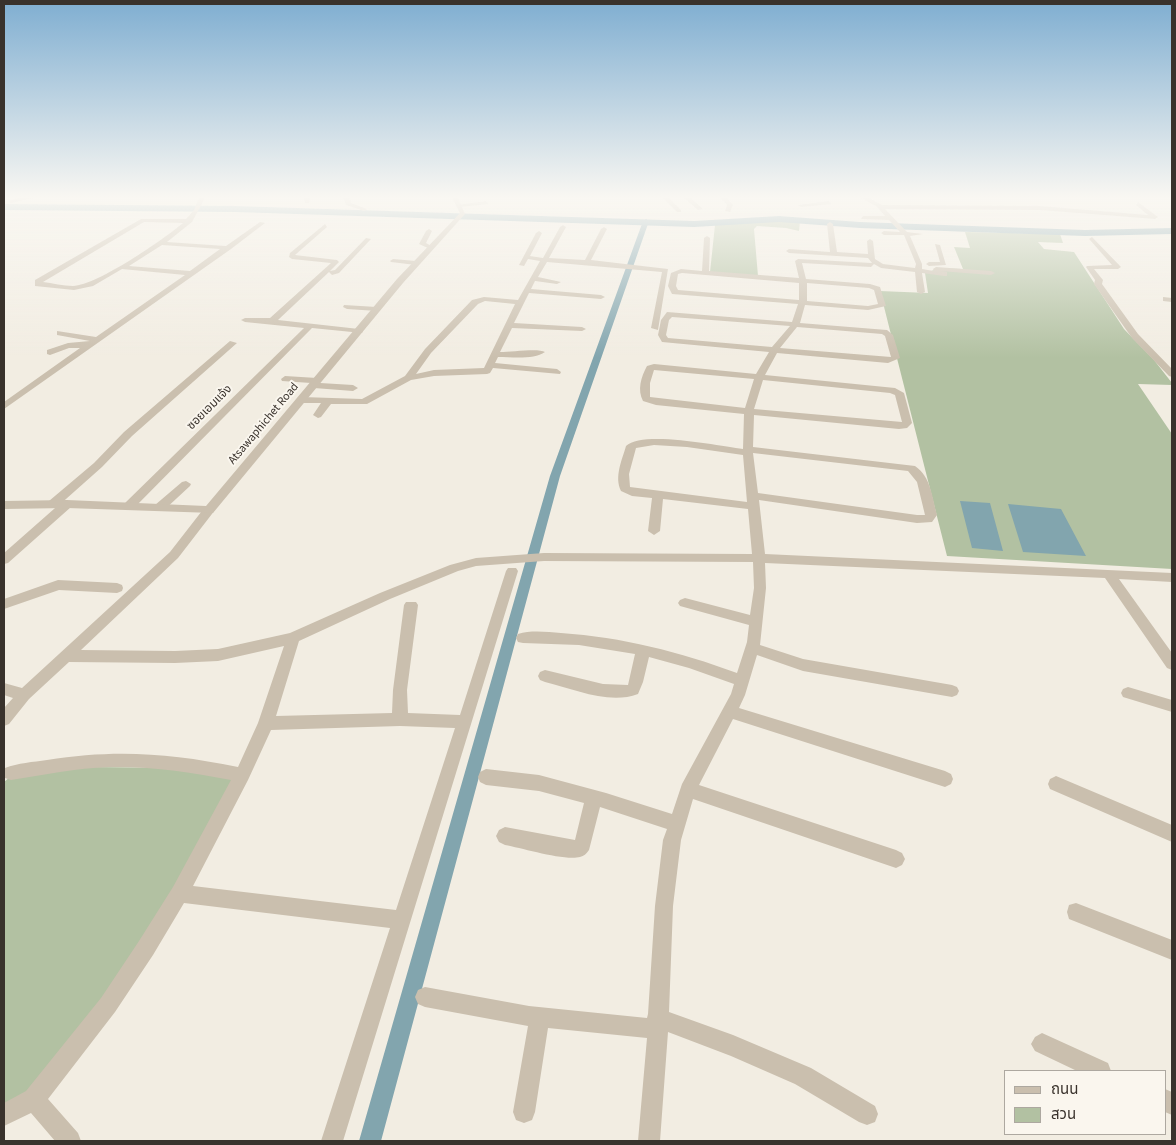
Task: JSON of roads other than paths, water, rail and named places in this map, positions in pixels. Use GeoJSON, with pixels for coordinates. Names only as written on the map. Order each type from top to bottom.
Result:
{"type":"FeatureCollection","features":[{"type":"Feature","properties":{"kind":"street"},"geometry":{"type":"LineString","coordinates":[[89,251],[44,278],[38,284],[83,287],[145,251]]}},
{"type":"Feature","properties":{"kind":"street"},"geometry":{"type":"LineString","coordinates":[[4,406],[223,251]]}},
{"type":"Feature","properties":{"kind":"street"},"geometry":{"type":"LineString","coordinates":[[274,321],[325,273],[335,261],[292,257],[295,251]]}},
{"type":"Feature","properties":{"kind":"street"},"geometry":{"type":"LineString","coordinates":[[325,273],[336,272],[356,251]]}},
{"type":"Feature","properties":{"kind":"street","name":"Atsawaphichet Road"},"geometry":{"type":"LineString","coordinates":[[4,719],[24,695],[153,575],[185,541],[426,251]]}},
{"type":"Feature","properties":{"kind":"street"},"geometry":{"type":"LineString","coordinates":[[522,265],[529,251]]}},
{"type":"Feature","properties":{"kind":"street"},"geometry":{"type":"LineString","coordinates":[[302,400],[364,402],[408,378],[434,373],[487,371],[520,302],[550,251]]}},
{"type":"Feature","properties":{"kind":"street"},"geometry":{"type":"LineString","coordinates":[[587,262],[592,251]]}},
{"type":"Feature","properties":{"kind":"street"},"geometry":{"type":"LineString","coordinates":[[705,274],[706,251]]}},
{"type":"Feature","properties":{"kind":"street"},"geometry":{"type":"LineString","coordinates":[[799,251],[834,253],[872,260],[880,266],[991,273]]}},
{"type":"Feature","properties":{"kind":"street"},"geometry":{"type":"LineString","coordinates":[[871,251],[871,261]]}},
{"type":"Feature","properties":{"kind":"street"},"geometry":{"type":"LineString","coordinates":[[914,251],[919,267],[921,292]]}},
{"type":"Feature","properties":{"kind":"street"},"geometry":{"type":"LineString","coordinates":[[919,267],[944,264],[940,251]]}},
{"type":"Feature","properties":{"kind":"street"},"geometry":{"type":"LineString","coordinates":[[1104,251],[1118,267],[1089,267],[1099,280],[1098,284],[1135,336],[1172,374]]}},
{"type":"Feature","properties":{"kind":"street"},"geometry":{"type":"LineString","coordinates":[[526,257],[663,269],[667,272],[653,336]]}},
{"type":"Feature","properties":{"kind":"street"},"geometry":{"type":"LineString","coordinates":[[393,261],[416,263]]}},
{"type":"Feature","properties":{"kind":"street"},"geometry":{"type":"LineString","coordinates":[[649,1141],[658,1024],[664,906],[672,840],[688,789],[738,695],[752,648],[757,622],[759,558],[748,451],[748,411],[759,377],[775,350],[795,324],[803,301],[803,281],[798,261],[871,261]]}},
{"type":"Feature","properties":{"kind":"street"},"geometry":{"type":"LineString","coordinates":[[120,267],[191,273]]}},
{"type":"Feature","properties":{"kind":"street"},"geometry":{"type":"LineString","coordinates":[[919,267],[944,274]]}},
{"type":"Feature","properties":{"kind":"street"},"geometry":{"type":"LineString","coordinates":[[677,272],[803,281],[874,287],[877,289],[882,306],[868,308],[803,301],[674,292],[672,290],[675,273],[677,272]]}},
{"type":"Feature","properties":{"kind":"street"},"geometry":{"type":"LineString","coordinates":[[534,278],[557,282]]}},
{"type":"Feature","properties":{"kind":"street"},"geometry":{"type":"LineString","coordinates":[[527,291],[601,297]]}},
{"type":"Feature","properties":{"kind":"street"},"geometry":{"type":"LineString","coordinates":[[408,378],[428,351],[475,302],[484,299],[520,302]]}},
{"type":"Feature","properties":{"kind":"street"},"geometry":{"type":"LineString","coordinates":[[347,307],[377,309]]}},
{"type":"Feature","properties":{"kind":"street"},"geometry":{"type":"LineString","coordinates":[[670,314],[795,324],[888,333],[896,358],[888,360],[665,340],[662,335],[665,320],[670,314]]}},
{"type":"Feature","properties":{"kind":"street"},"geometry":{"type":"LineString","coordinates":[[244,320],[274,321],[276,324],[359,331]]}},
{"type":"Feature","properties":{"kind":"street"},"geometry":{"type":"LineString","coordinates":[[510,325],[582,329]]}},
{"type":"Feature","properties":{"kind":"street","name":"ซอยเอมแจ้ง"},"geometry":{"type":"LineString","coordinates":[[129,506],[308,327]]}},
{"type":"Feature","properties":{"kind":"street"},"geometry":{"type":"LineString","coordinates":[[563,337],[566,328]]}},
{"type":"Feature","properties":{"kind":"street"},"geometry":{"type":"LineString","coordinates":[[60,333],[93,342]]}},
{"type":"Feature","properties":{"kind":"street"},"geometry":{"type":"LineString","coordinates":[[50,352],[68,346],[93,342]]}},
{"type":"Feature","properties":{"kind":"street"},"geometry":{"type":"LineString","coordinates":[[53,504],[98,465],[135,427],[233,343]]}},
{"type":"Feature","properties":{"kind":"street"},"geometry":{"type":"LineString","coordinates":[[495,354],[516,355],[541,352]]}},
{"type":"Feature","properties":{"kind":"street"},"geometry":{"type":"LineString","coordinates":[[490,365],[557,372]]}},
{"type":"Feature","properties":{"kind":"street"},"geometry":{"type":"LineString","coordinates":[[663,367],[759,377],[895,391],[900,396],[907,423],[904,426],[899,426],[649,401],[644,393],[650,368],[663,367]]}},
{"type":"Feature","properties":{"kind":"street"},"geometry":{"type":"LineString","coordinates":[[285,379],[353,388]]}},
{"type":"Feature","properties":{"kind":"street"},"geometry":{"type":"LineString","coordinates":[[318,415],[328,401]]}},
{"type":"Feature","properties":{"kind":"street"},"geometry":{"type":"LineString","coordinates":[[636,442],[661,442],[748,451],[911,468],[917,471],[922,478],[931,515],[928,519],[917,519],[754,501],[658,495],[632,492],[623,486],[631,446],[636,442]]}},
{"type":"Feature","properties":{"kind":"street"},"geometry":{"type":"LineString","coordinates":[[159,508],[186,484]]}},
{"type":"Feature","properties":{"kind":"street"},"geometry":{"type":"LineString","coordinates":[[654,531],[658,495]]}},
{"type":"Feature","properties":{"kind":"street"},"geometry":{"type":"LineString","coordinates":[[4,560],[67,504]]}},
{"type":"Feature","properties":{"kind":"street"},"geometry":{"type":"LineString","coordinates":[[4,505],[67,504],[209,510]]}},
{"type":"Feature","properties":{"kind":"street"},"geometry":{"type":"LineString","coordinates":[[67,656],[175,657],[218,655],[293,638],[385,596],[454,568],[476,562],[508,565],[544,557],[759,558],[1172,577]]}},
{"type":"Feature","properties":{"kind":"street"},"geometry":{"type":"LineString","coordinates":[[332,1141],[465,722],[508,565]]}},
{"type":"Feature","properties":{"kind":"street"},"geometry":{"type":"LineString","coordinates":[[1109,574],[1172,664]]}},
{"type":"Feature","properties":{"kind":"street"},"geometry":{"type":"LineString","coordinates":[[4,604],[58,584],[117,588]]}},
{"type":"Feature","properties":{"kind":"street"},"geometry":{"type":"LineString","coordinates":[[685,603],[757,622]]}},
{"type":"Feature","properties":{"kind":"street"},"geometry":{"type":"LineString","coordinates":[[400,720],[400,690],[411,605]]}},
{"type":"Feature","properties":{"kind":"street"},"geometry":{"type":"LineString","coordinates":[[523,638],[560,637],[599,640],[678,658],[742,681]]}},
{"type":"Feature","properties":{"kind":"street"},"geometry":{"type":"LineString","coordinates":[[4,1115],[34,1099],[108,1005],[146,948],[179,893],[242,775],[266,723],[293,638]]}},
{"type":"Feature","properties":{"kind":"street"},"geometry":{"type":"LineString","coordinates":[[752,648],[803,665],[952,691]]}},
{"type":"Feature","properties":{"kind":"street"},"geometry":{"type":"LineString","coordinates":[[545,676],[614,692],[626,692],[633,690],[643,650]]}},
{"type":"Feature","properties":{"kind":"street"},"geometry":{"type":"LineString","coordinates":[[4,689],[24,695]]}},
{"type":"Feature","properties":{"kind":"street"},"geometry":{"type":"LineString","coordinates":[[1128,693],[1172,706]]}},
{"type":"Feature","properties":{"kind":"street"},"geometry":{"type":"LineString","coordinates":[[728,711],[945,779]]}},
{"type":"Feature","properties":{"kind":"street"},"geometry":{"type":"LineString","coordinates":[[266,723],[400,720],[465,722]]}},
{"type":"Feature","properties":{"kind":"street"},"geometry":{"type":"LineString","coordinates":[[11,773],[92,761],[141,761],[190,766],[242,775]]}},
{"type":"Feature","properties":{"kind":"street"},"geometry":{"type":"LineString","coordinates":[[486,777],[539,783],[677,824]]}},
{"type":"Feature","properties":{"kind":"street"},"geometry":{"type":"LineString","coordinates":[[1056,784],[1172,834]]}},
{"type":"Feature","properties":{"kind":"street"},"geometry":{"type":"LineString","coordinates":[[688,789],[896,859]]}},
{"type":"Feature","properties":{"kind":"street"},"geometry":{"type":"LineString","coordinates":[[505,836],[567,849],[579,849],[583,844],[594,798]]}},
{"type":"Feature","properties":{"kind":"street"},"geometry":{"type":"LineString","coordinates":[[179,893],[401,920]]}},
{"type":"Feature","properties":{"kind":"street"},"geometry":{"type":"LineString","coordinates":[[1076,912],[1172,950]]}},
{"type":"Feature","properties":{"kind":"street"},"geometry":{"type":"LineString","coordinates":[[425,997],[540,1017],[658,1024],[733,1046],[803,1076],[867,1114]]}},
{"type":"Feature","properties":{"kind":"street"},"geometry":{"type":"LineString","coordinates":[[524,1112],[540,1017]]}},
{"type":"Feature","properties":{"kind":"street"},"geometry":{"type":"LineString","coordinates":[[1042,1044],[1098,1070]]}},
{"type":"Feature","properties":{"kind":"street"},"geometry":{"type":"LineString","coordinates":[[34,1099],[70,1141]]}},
{"type":"Feature","properties":{"kind":"water"},"geometry":{"type":"Polygon","coordinates":[[[960,501],[990,503],[1003,551],[972,548],[960,501]]]}},
{"type":"Feature","properties":{"kind":"water"},"geometry":{"type":"Polygon","coordinates":[[[1008,504],[1061,509],[1086,556],[1023,552],[1008,504]]]}},
{"type":"Feature","properties":{"kind":"waterway"},"geometry":{"type":"LineString","coordinates":[[370,1141],[555,476],[635,251]]}}]}
